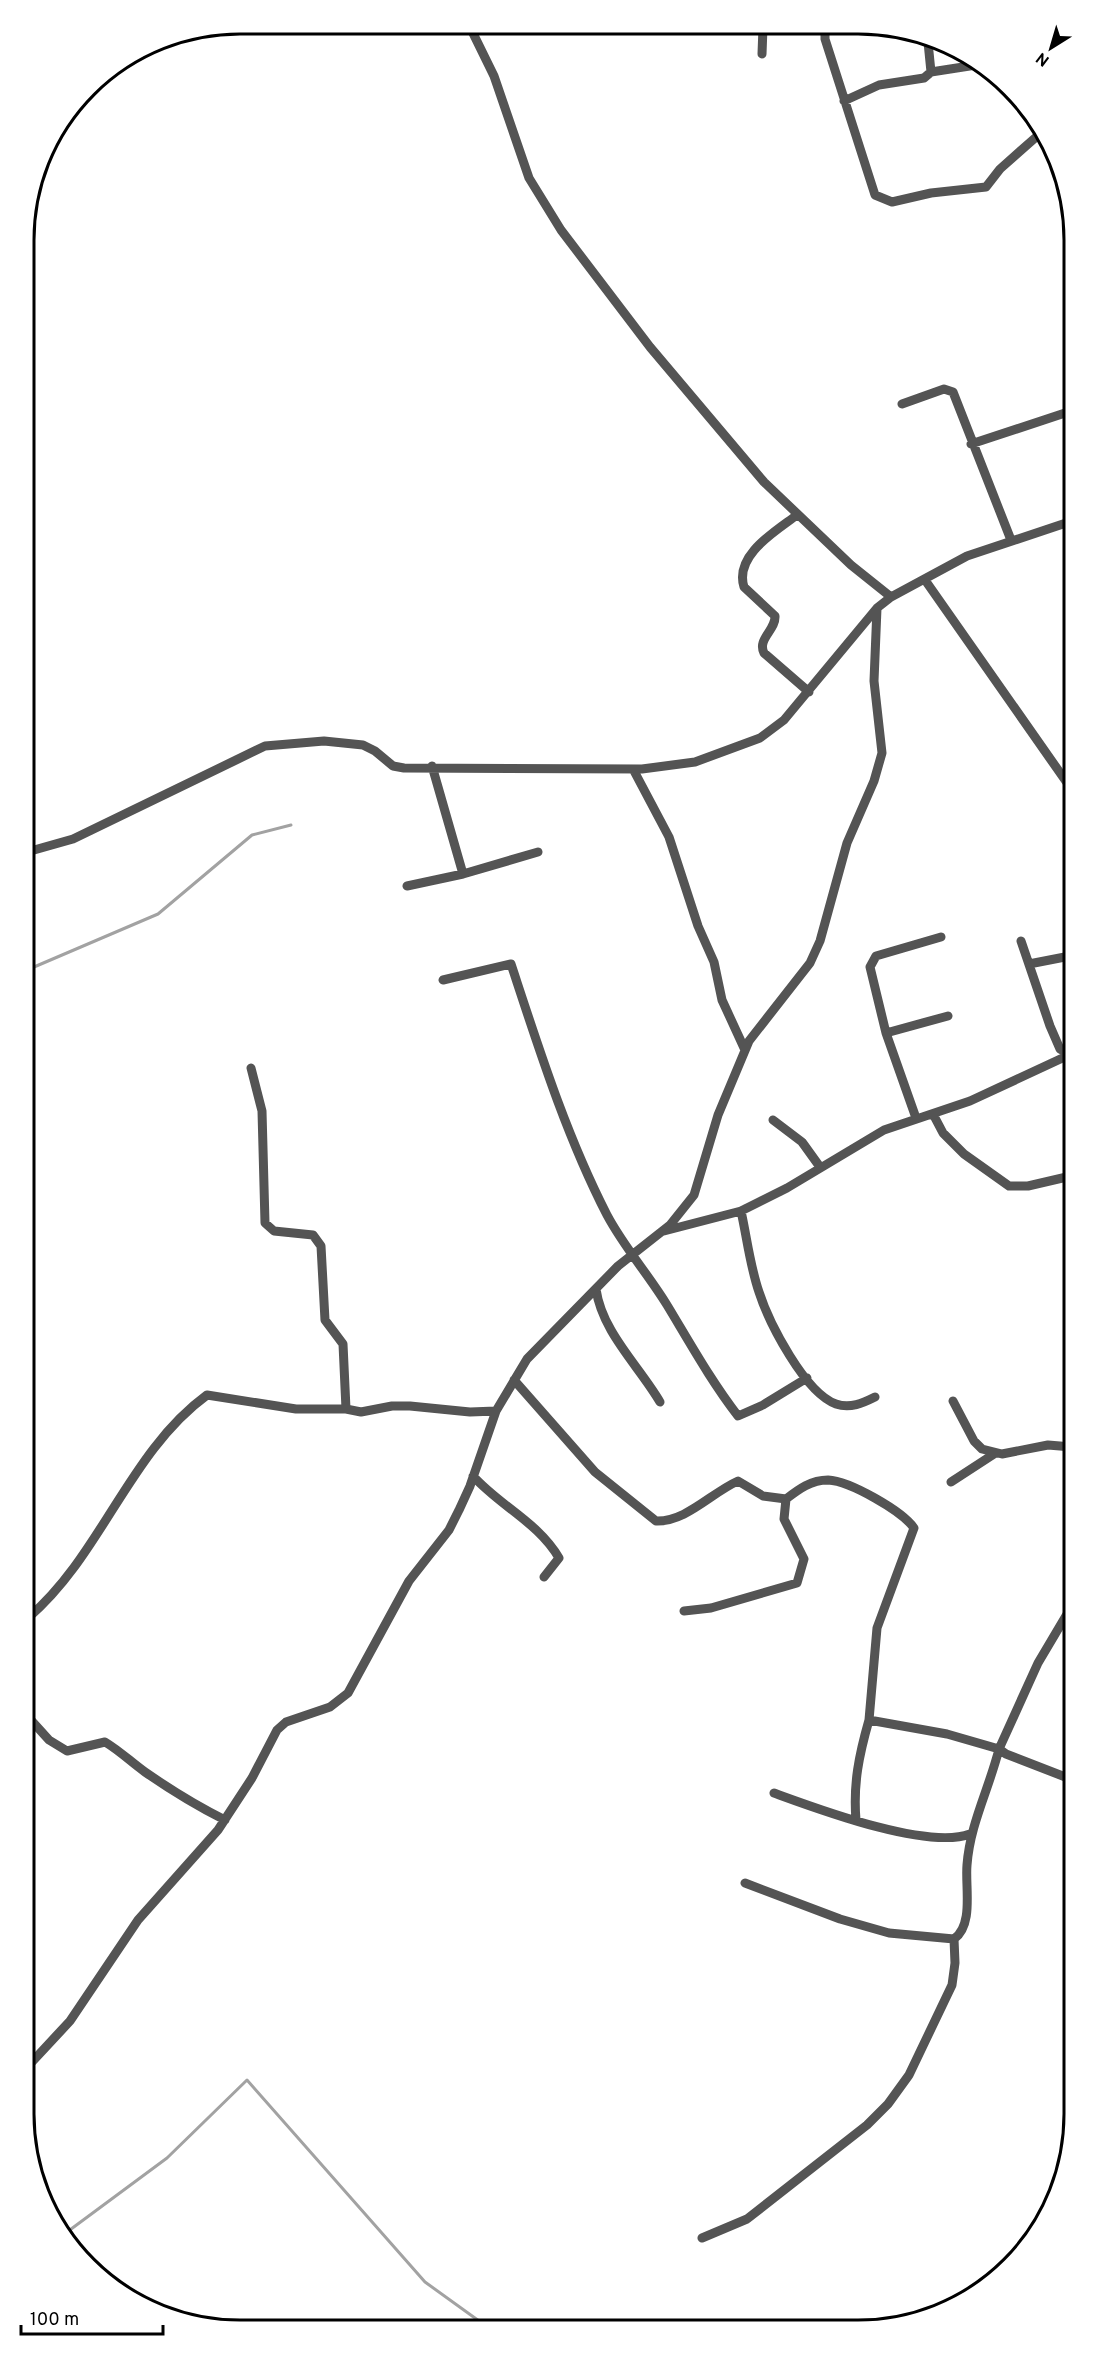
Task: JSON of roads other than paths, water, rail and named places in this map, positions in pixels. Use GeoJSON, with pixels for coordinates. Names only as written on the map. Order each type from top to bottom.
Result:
{"type":"FeatureCollection","features":[{"type":"Feature","properties":{"kind":"street"},"geometry":{"type":"LineString","coordinates":[[762,54],[763,34]]}},
{"type":"Feature","properties":{"kind":"street"},"geometry":{"type":"LineString","coordinates":[[825,34],[875,195],[892,202],[931,193],[986,187],[1000,169],[1036,137]]}},
{"type":"Feature","properties":{"kind":"street"},"geometry":{"type":"LineString","coordinates":[[474,35],[494,76],[529,178],[561,230],[650,347],[764,482],[851,565],[891,597]]}},
{"type":"Feature","properties":{"kind":"street"},"geometry":{"type":"LineString","coordinates":[[928,46],[930,72]]}},
{"type":"Feature","properties":{"kind":"street"},"geometry":{"type":"LineString","coordinates":[[844,101],[879,85],[924,78],[930,72],[968,66]]}},
{"type":"Feature","properties":{"kind":"street"},"geometry":{"type":"LineString","coordinates":[[902,404],[949,389],[953,392],[971,444],[1011,540]]}},
{"type":"Feature","properties":{"kind":"street"},"geometry":{"type":"LineString","coordinates":[[971,444],[1064,413]]}},
{"type":"Feature","properties":{"kind":"street"},"geometry":{"type":"LineString","coordinates":[[797,515],[753,551],[743,572],[742,581],[744,587],[775,616],[775,621],[762,644],[764,653],[808,692]]}},
{"type":"Feature","properties":{"kind":"street"},"geometry":{"type":"LineString","coordinates":[[35,850],[73,839],[265,746],[324,741],[363,745],[393,766],[633,769],[695,762],[760,738],[784,720],[877,608],[891,597],[968,556],[1064,524]]}},
{"type":"Feature","properties":{"kind":"street"},"geometry":{"type":"LineString","coordinates":[[925,580],[1064,778]]}},
{"type":"Feature","properties":{"kind":"street"},"geometry":{"type":"LineString","coordinates":[[34,2060],[70,2021],[138,1920],[225,1820],[277,1730],[286,1722],[330,1707],[348,1693],[409,1581],[449,1530],[473,1476],[496,1411],[514,1380],[543,1341],[618,1266],[662,1232],[679,1215],[694,1194],[718,1115],[745,1050],[758,1027],[790,990],[814,953],[826,920],[847,843],[874,781],[882,753],[874,681],[877,608]]}},
{"type":"Feature","properties":{"kind":"street"},"geometry":{"type":"LineString","coordinates":[[432,766],[464,874]]}},
{"type":"Feature","properties":{"kind":"street"},"geometry":{"type":"LineString","coordinates":[[633,769],[669,837],[698,926],[714,962],[722,1000],[745,1050]]}},
{"type":"Feature","properties":{"kind":"street"},"geometry":{"type":"LineString","coordinates":[[407,886],[464,874],[538,852]]}},
{"type":"Feature","properties":{"kind":"street"},"geometry":{"type":"LineString","coordinates":[[916,1119],[886,1033],[870,967],[876,956],[940,937]]}},
{"type":"Feature","properties":{"kind":"street"},"geometry":{"type":"LineString","coordinates":[[1021,941],[1050,1026],[1060,1049],[1064,1051]]}},
{"type":"Feature","properties":{"kind":"street"},"geometry":{"type":"LineString","coordinates":[[1029,964],[1064,957]]}},
{"type":"Feature","properties":{"kind":"street"},"geometry":{"type":"LineString","coordinates":[[443,980],[511,964],[555,1097],[607,1215],[632,1257],[643,1268],[707,1376],[738,1416],[763,1405],[807,1378]]}},
{"type":"Feature","properties":{"kind":"street"},"geometry":{"type":"LineString","coordinates":[[886,1033],[948,1016]]}},
{"type":"Feature","properties":{"kind":"street"},"geometry":{"type":"LineString","coordinates":[[662,1232],[741,1211],[787,1188],[884,1130],[970,1101],[1064,1058]]}},
{"type":"Feature","properties":{"kind":"street"},"geometry":{"type":"LineString","coordinates":[[251,1068],[262,1111],[265,1223],[274,1232],[313,1235],[321,1246],[325,1320],[343,1344],[346,1409]]}},
{"type":"Feature","properties":{"kind":"street"},"geometry":{"type":"LineString","coordinates":[[933,1114],[943,1133],[964,1154],[1009,1186],[1028,1186],[1064,1178]]}},
{"type":"Feature","properties":{"kind":"street"},"geometry":{"type":"LineString","coordinates":[[773,1120],[802,1142],[820,1167]]}},
{"type":"Feature","properties":{"kind":"street"},"geometry":{"type":"LineString","coordinates":[[741,1211],[758,1290],[766,1312],[777,1334],[807,1378],[824,1398],[837,1404],[848,1407],[875,1397]]}},
{"type":"Feature","properties":{"kind":"street"},"geometry":{"type":"LineString","coordinates":[[596,1289],[601,1310],[615,1335],[660,1402]]}},
{"type":"Feature","properties":{"kind":"street"},"geometry":{"type":"LineString","coordinates":[[514,1380],[527,1399],[596,1472],[656,1521],[678,1517],[723,1487],[738,1481],[763,1496],[786,1499],[802,1487],[817,1481],[836,1481],[890,1505],[907,1517],[914,1528],[877,1628],[869,1720],[859,1757],[854,1789],[856,1820]]}},
{"type":"Feature","properties":{"kind":"street"},"geometry":{"type":"LineString","coordinates":[[34,1613],[48,1601],[83,1555],[151,1450],[185,1411],[207,1395],[296,1409],[346,1409],[361,1412],[392,1406],[410,1406],[470,1412],[496,1411]]}},
{"type":"Feature","properties":{"kind":"street"},"geometry":{"type":"LineString","coordinates":[[953,1401],[974,1441],[982,1449],[994,1454]]}},
{"type":"Feature","properties":{"kind":"street"},"geometry":{"type":"LineString","coordinates":[[951,1482],[994,1454],[1048,1445],[1064,1446]]}},
{"type":"Feature","properties":{"kind":"street"},"geometry":{"type":"LineString","coordinates":[[473,1476],[490,1495],[551,1544],[559,1558],[544,1577]]}},
{"type":"Feature","properties":{"kind":"street"},"geometry":{"type":"LineString","coordinates":[[684,1611],[711,1608],[788,1588],[797,1583],[802,1573],[804,1559],[784,1520],[786,1499]]}},
{"type":"Feature","properties":{"kind":"street"},"geometry":{"type":"LineString","coordinates":[[745,1883],[840,1919],[889,1933],[954,1939],[961,1934],[966,1921],[970,1834],[999,1749],[1038,1664],[1064,1619]]}},
{"type":"Feature","properties":{"kind":"street"},"geometry":{"type":"LineString","coordinates":[[869,1720],[947,1734],[999,1749],[1006,1754],[1064,1777]]}},
{"type":"Feature","properties":{"kind":"street"},"geometry":{"type":"LineString","coordinates":[[34,1724],[49,1740],[67,1751],[105,1742],[199,1807],[225,1820]]}},
{"type":"Feature","properties":{"kind":"street"},"geometry":{"type":"LineString","coordinates":[[774,1793],[821,1811],[936,1837],[959,1838],[970,1834]]}},
{"type":"Feature","properties":{"kind":"street"},"geometry":{"type":"LineString","coordinates":[[702,2238],[747,2219],[867,2125],[888,2104],[909,2075],[952,1985],[955,1963],[954,1939]]}},
{"type":"Feature","properties":{"kind":"waterway"},"geometry":{"type":"LineString","coordinates":[[35,967],[158,914],[252,835],[291,825]]}},
{"type":"Feature","properties":{"kind":"waterway"},"geometry":{"type":"LineString","coordinates":[[70,2230],[167,2158],[247,2080],[425,2282],[478,2320]]}}]}
